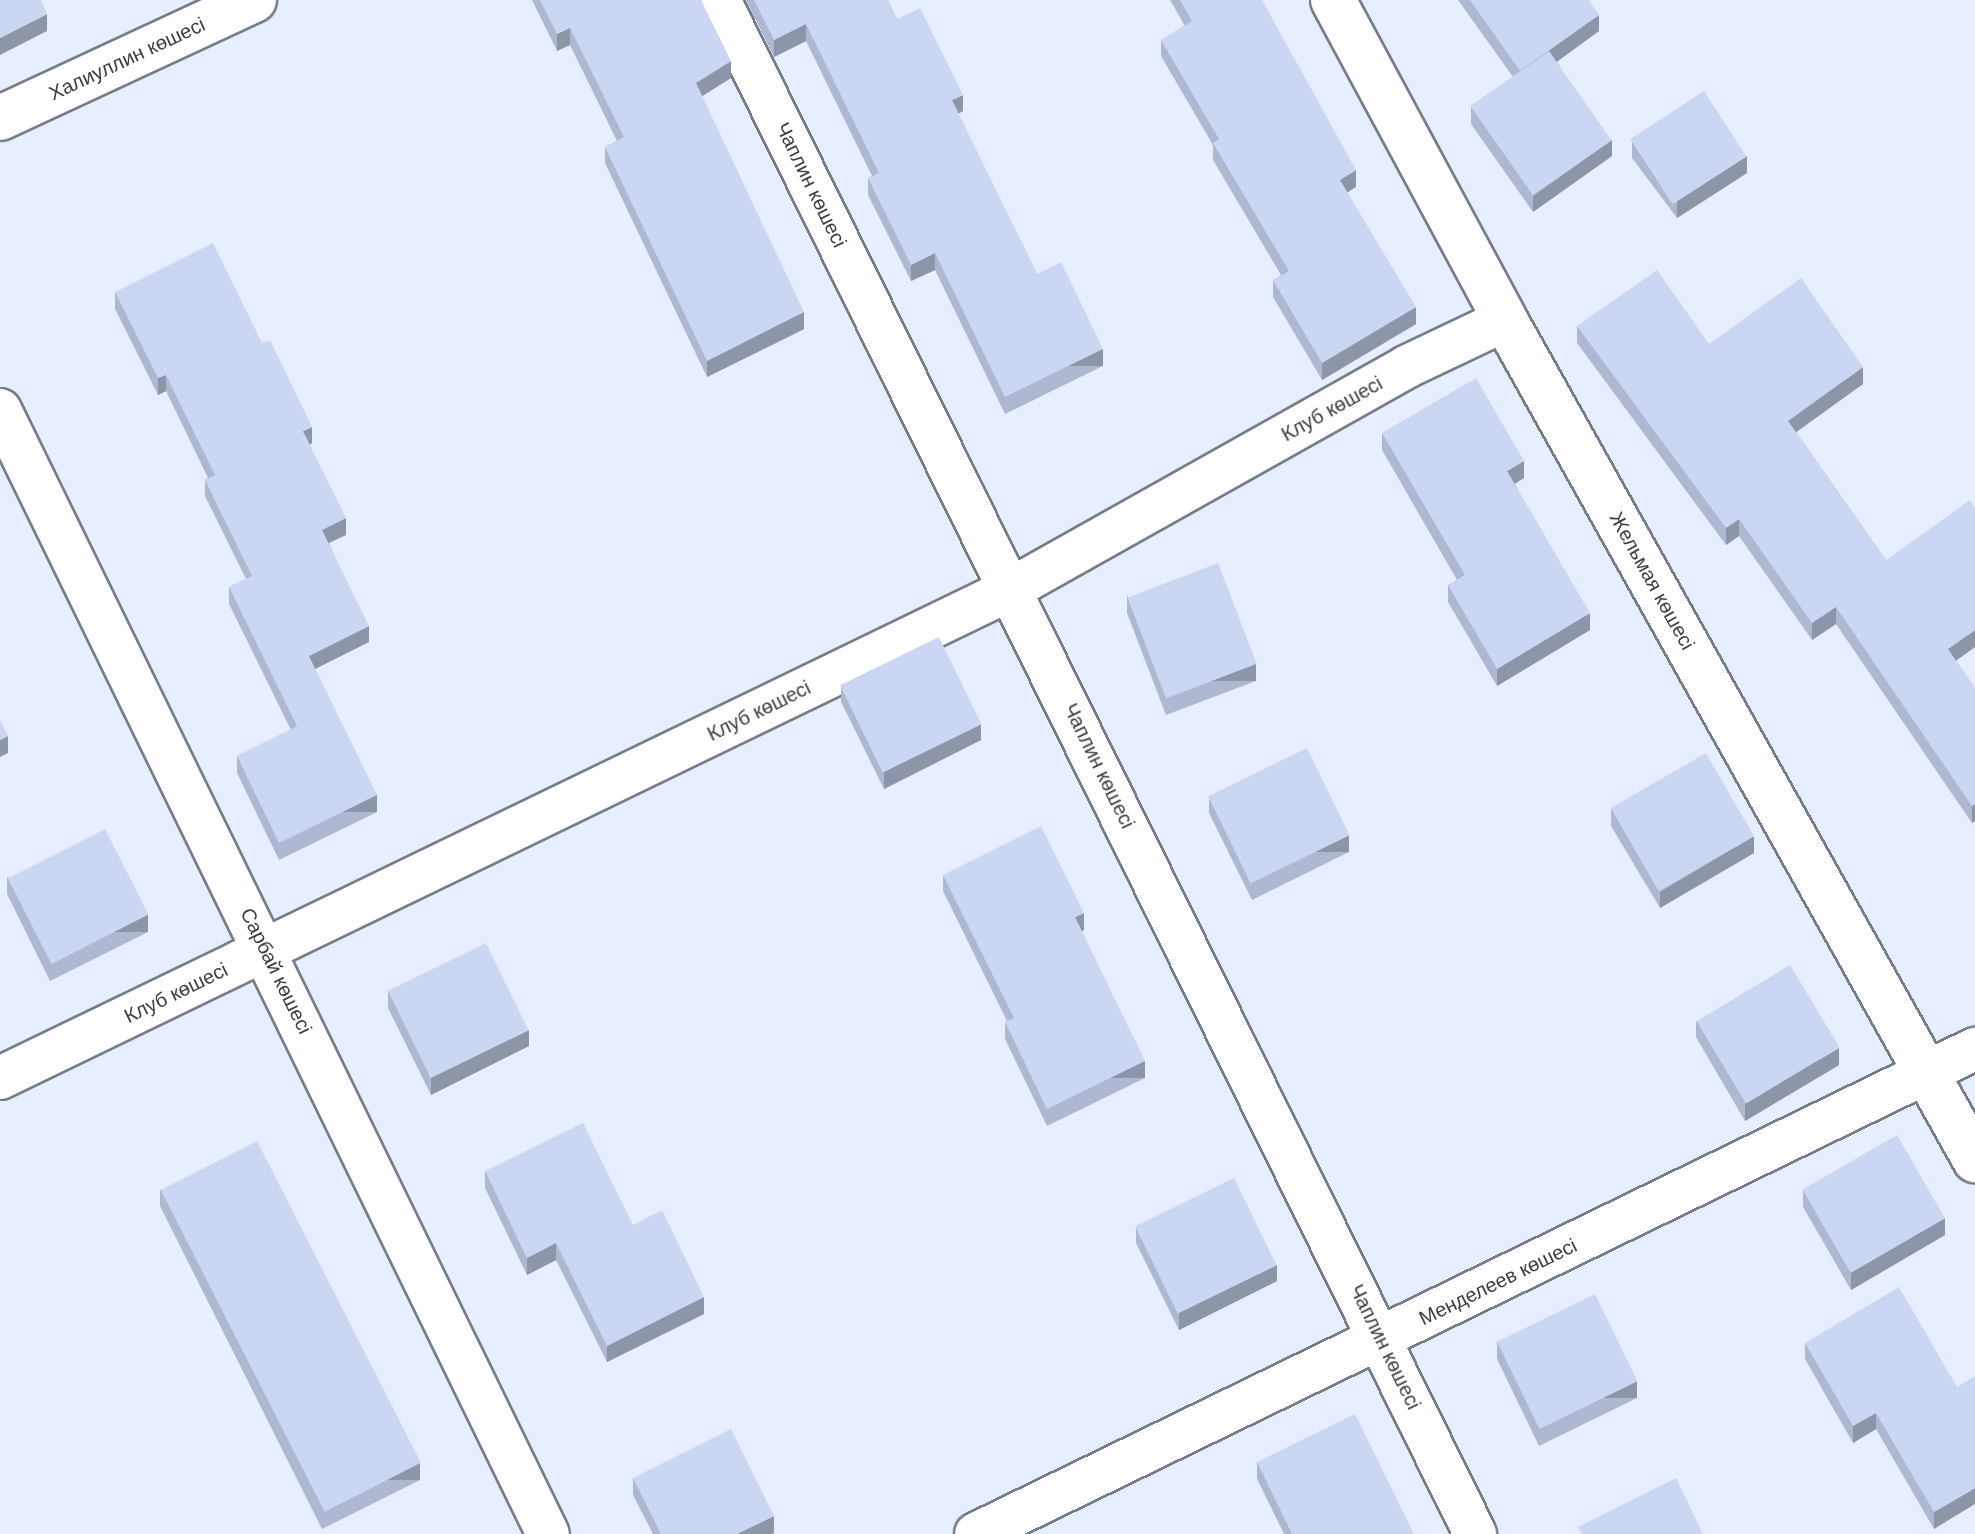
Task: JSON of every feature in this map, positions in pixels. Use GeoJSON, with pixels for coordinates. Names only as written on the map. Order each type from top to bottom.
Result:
{"type":"FeatureCollection","features":[{"type":"Feature","properties":{"kind":"street","name":"Халиуллин көшесі"},"geometry":{"type":"LineString","coordinates":[[0,118],[254,0]]}},
{"type":"Feature","properties":{"kind":"street","name":"Чаплин көшесі"},"geometry":{"type":"LineString","coordinates":[[719,0],[1475,1534]]}},
{"type":"Feature","properties":{"kind":"street","name":"Жельмая көшесі"},"geometry":{"type":"LineString","coordinates":[[1333,0],[1505,320],[1975,1160]]}},
{"type":"Feature","properties":{"kind":"street","name":"Клуб көшесі"},"geometry":{"type":"LineString","coordinates":[[0,1078],[1011,589],[1406,367],[1505,320]]}},
{"type":"Feature","properties":{"kind":"street","name":"Сарбай көшесі"},"geometry":{"type":"LineString","coordinates":[[0,410],[266,950],[548,1534]]}},
{"type":"Feature","properties":{"kind":"street","name":"Менделеев көшесі"},"geometry":{"type":"LineString","coordinates":[[976,1534],[1975,1049]]}},
{"type":"Feature","properties":{"kind":"building"},"geometry":{"type":"Polygon","coordinates":[[[0,0],[41,0],[47,14],[0,38],[0,0]]]}},
{"type":"Feature","properties":{"kind":"building"},"geometry":{"type":"Polygon","coordinates":[[[540,0],[701,0],[731,61],[696,83],[804,312],[707,361],[605,147],[624,137],[570,28],[557,34],[540,0]]]}},
{"type":"Feature","properties":{"kind":"building"},"geometry":{"type":"Polygon","coordinates":[[[754,0],[888,0],[897,19],[920,8],[963,95],[952,100],[1037,274],[1061,262],[1103,349],[1005,397],[935,253],[911,265],[868,178],[879,173],[806,24],[774,40],[754,0]]]}},
{"type":"Feature","properties":{"kind":"building"},"geometry":{"type":"Polygon","coordinates":[[[1180,0],[1262,0],[1356,170],[1340,180],[1416,307],[1322,363],[1273,280],[1289,271],[1213,143],[1219,139],[1161,40],[1192,21],[1180,0]]]}},
{"type":"Feature","properties":{"kind":"building"},"geometry":{"type":"Polygon","coordinates":[[[1470,0],[1589,0],[1599,15],[1520,71],[1470,0]]]}},
{"type":"Feature","properties":{"kind":"building"},"geometry":{"type":"Polygon","coordinates":[[[1549,51],[1612,140],[1533,195],[1470,106],[1549,51]]]}},
{"type":"Feature","properties":{"kind":"building"},"geometry":{"type":"Polygon","coordinates":[[[1704,91],[1746,156],[1673,204],[1630,139],[1704,91]]]}},
{"type":"Feature","properties":{"kind":"building"},"geometry":{"type":"Polygon","coordinates":[[[213,243],[262,343],[270,340],[312,427],[303,431],[346,518],[322,530],[369,626],[309,656],[377,795],[279,843],[237,756],[297,726],[229,587],[252,576],[205,480],[215,475],[166,375],[158,378],[115,292],[213,243]]]}},
{"type":"Feature","properties":{"kind":"building"},"geometry":{"type":"Polygon","coordinates":[[[1657,270],[1709,344],[1801,278],[1863,367],[1788,421],[1886,560],[1970,500],[1975,508],[1975,630],[1948,649],[1975,688],[1975,804],[1972,806],[1836,607],[1812,623],[1739,519],[1726,528],[1577,326],[1657,270]]]}},
{"type":"Feature","properties":{"kind":"building"},"geometry":{"type":"Polygon","coordinates":[[[1476,378],[1524,461],[1507,471],[1590,613],[1497,669],[1448,585],[1465,575],[1382,433],[1476,378]]]}},
{"type":"Feature","properties":{"kind":"building"},"geometry":{"type":"Polygon","coordinates":[[[1218,563],[1257,664],[1166,699],[1127,598],[1218,563]]]}},
{"type":"Feature","properties":{"kind":"building"},"geometry":{"type":"Polygon","coordinates":[[[939,637],[982,724],[883,772],[840,685],[939,637]]]}},
{"type":"Feature","properties":{"kind":"building"},"geometry":{"type":"Polygon","coordinates":[[[0,720],[8,736],[0,740],[0,720]]]}},
{"type":"Feature","properties":{"kind":"building"},"geometry":{"type":"Polygon","coordinates":[[[1307,748],[1350,835],[1251,883],[1208,796],[1307,748]]]}},
{"type":"Feature","properties":{"kind":"building"},"geometry":{"type":"Polygon","coordinates":[[[1706,753],[1754,836],[1659,891],[1611,808],[1706,753]]]}},
{"type":"Feature","properties":{"kind":"building"},"geometry":{"type":"Polygon","coordinates":[[[1041,826],[1084,913],[1075,917],[1145,1061],[1047,1109],[1005,1022],[1014,1018],[943,875],[1041,826]]]}},
{"type":"Feature","properties":{"kind":"building"},"geometry":{"type":"Polygon","coordinates":[[[105,829],[149,915],[51,964],[8,878],[105,829]]]}},
{"type":"Feature","properties":{"kind":"building"},"geometry":{"type":"Polygon","coordinates":[[[486,943],[529,1030],[431,1078],[388,991],[486,943]]]}},
{"type":"Feature","properties":{"kind":"building"},"geometry":{"type":"Polygon","coordinates":[[[1790,965],[1839,1047],[1746,1103],[1697,1021],[1790,965]]]}},
{"type":"Feature","properties":{"kind":"building"},"geometry":{"type":"Polygon","coordinates":[[[583,1123],[633,1225],[662,1210],[704,1297],[607,1346],[556,1243],[527,1258],[485,1171],[583,1123]]]}},
{"type":"Feature","properties":{"kind":"building"},"geometry":{"type":"Polygon","coordinates":[[[1897,1135],[1945,1218],[1851,1273],[1803,1190],[1897,1135]]]}},
{"type":"Feature","properties":{"kind":"building"},"geometry":{"type":"Polygon","coordinates":[[[257,1141],[421,1463],[325,1512],[161,1190],[257,1141]]]}},
{"type":"Feature","properties":{"kind":"building"},"geometry":{"type":"Polygon","coordinates":[[[1234,1178],[1277,1265],[1178,1313],[1135,1226],[1234,1178]]]}},
{"type":"Feature","properties":{"kind":"building"},"geometry":{"type":"Polygon","coordinates":[[[1899,1287],[1957,1387],[1975,1376],[1975,1488],[1934,1512],[1876,1413],[1853,1426],[1805,1343],[1899,1287]]]}},
{"type":"Feature","properties":{"kind":"building"},"geometry":{"type":"Polygon","coordinates":[[[1595,1294],[1638,1381],[1540,1429],[1497,1342],[1595,1294]]]}},
{"type":"Feature","properties":{"kind":"building"},"geometry":{"type":"Polygon","coordinates":[[[1355,1414],[1414,1534],[1292,1534],[1257,1462],[1355,1414]]]}},
{"type":"Feature","properties":{"kind":"building"},"geometry":{"type":"Polygon","coordinates":[[[731,1429],[774,1516],[737,1534],[661,1534],[633,1478],[731,1429]]]}},
{"type":"Feature","properties":{"kind":"building"},"geometry":{"type":"Polygon","coordinates":[[[1676,1478],[1703,1534],[1582,1534],[1578,1527],[1676,1478]]]}}]}
